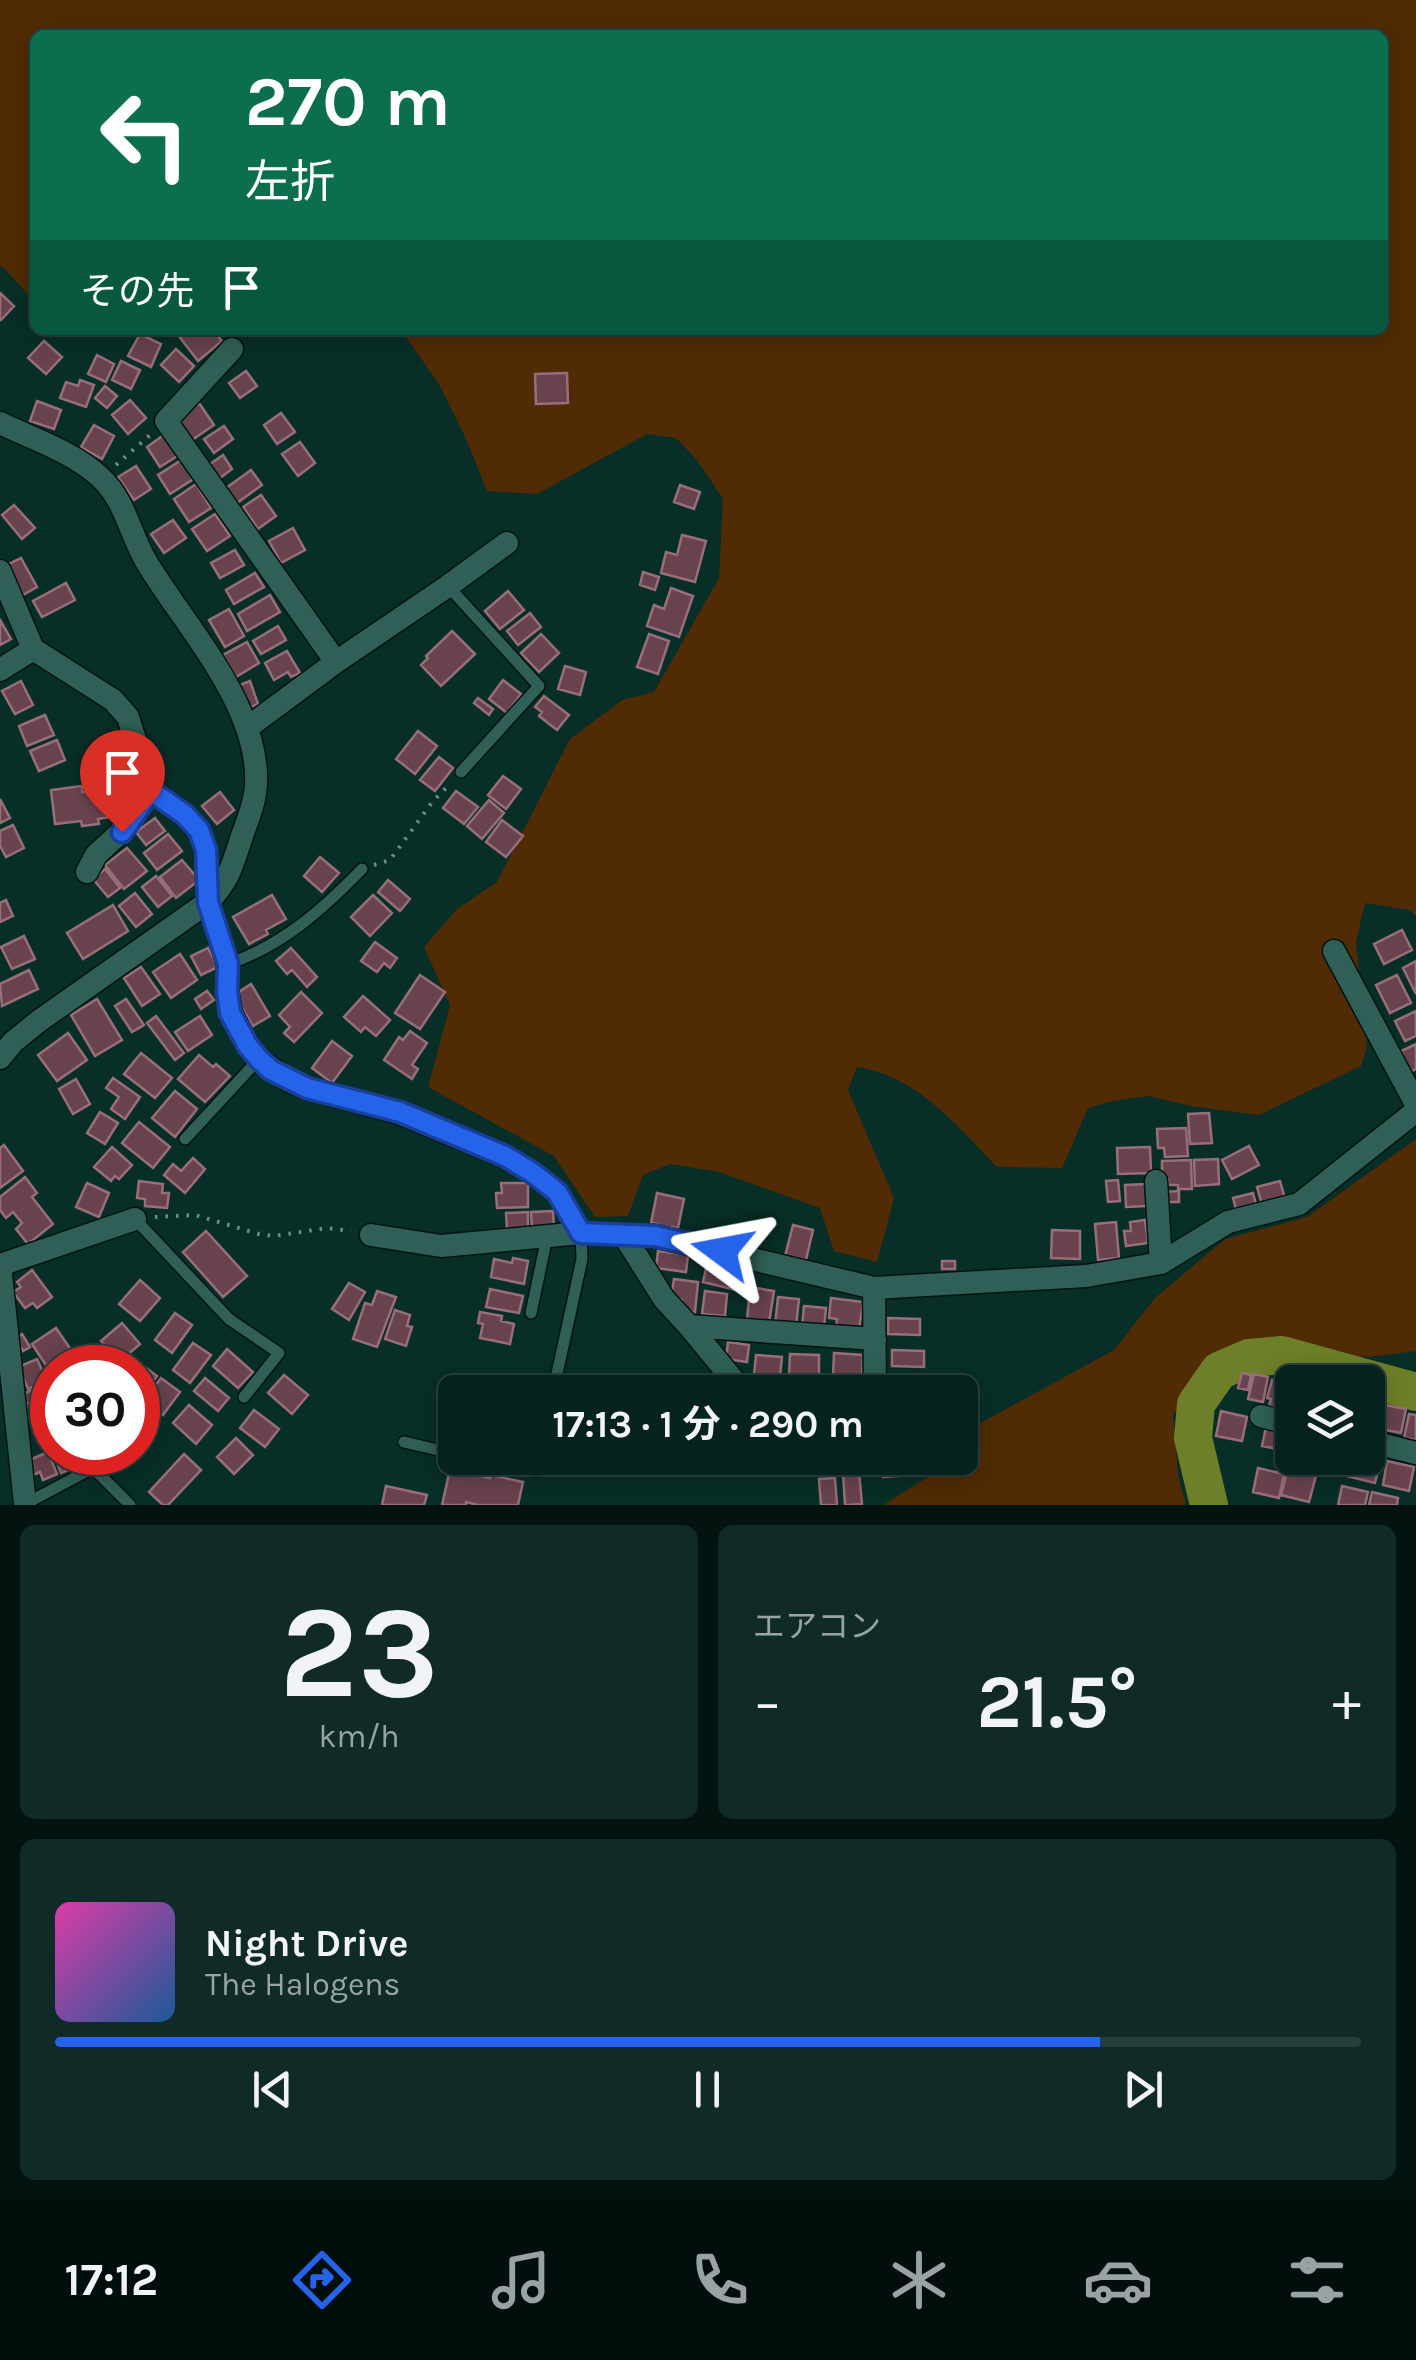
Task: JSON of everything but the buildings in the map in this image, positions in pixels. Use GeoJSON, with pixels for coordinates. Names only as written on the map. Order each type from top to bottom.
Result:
{"type":"FeatureCollection","features":[{"type":"Feature","properties":{"kind":"street"},"geometry":{"type":"LineString","coordinates":[[232,349],[166,421],[336,662]]}},
{"type":"Feature","properties":{"kind":"street"},"geometry":{"type":"LineString","coordinates":[[0,423],[80,462],[102,478],[128,516],[144,560],[221,672],[246,728],[255,760],[253,804],[226,884],[208,902],[39,1021],[0,1058]]}},
{"type":"Feature","properties":{"kind":"street"},"geometry":{"type":"LineString","coordinates":[[246,728],[507,543]]}},
{"type":"Feature","properties":{"kind":"street"},"geometry":{"type":"LineString","coordinates":[[0,572],[33,650],[121,708],[131,726],[151,791],[199,830],[206,850],[208,902],[228,964],[230,1013],[259,1059],[271,1070],[307,1088],[400,1112],[505,1156],[557,1192],[581,1233]]}},
{"type":"Feature","properties":{"kind":"street"},"geometry":{"type":"LineString","coordinates":[[0,670],[33,650]]}},
{"type":"Feature","properties":{"kind":"street"},"geometry":{"type":"LineString","coordinates":[[87,872],[151,791]]}},
{"type":"Feature","properties":{"kind":"street"},"geometry":{"type":"LineString","coordinates":[[370,1234],[440,1246],[581,1233],[655,1236],[874,1288],[1086,1276],[1161,1263],[1228,1222],[1298,1204],[1416,1108],[1334,951]]}},
{"type":"Feature","properties":{"kind":"street"},"geometry":{"type":"LineString","coordinates":[[1156,1180],[1161,1263]]}},
{"type":"Feature","properties":{"kind":"street"},"geometry":{"type":"LineString","coordinates":[[25,1504],[0,1265],[135,1220]]}},
{"type":"Feature","properties":{"kind":"street"},"geometry":{"type":"LineString","coordinates":[[623,1234],[664,1300],[730,1375]]}},
{"type":"Feature","properties":{"kind":"street"},"geometry":{"type":"LineString","coordinates":[[874,1288],[875,1375]]}},
{"type":"Feature","properties":{"kind":"street"},"geometry":{"type":"LineString","coordinates":[[689,1326],[875,1339]]}},
{"type":"Feature","properties":{"kind":"street"},"geometry":{"type":"LineString","coordinates":[[1261,1416],[1275,1420]]}},
{"type":"Feature","properties":{"kind":"street"},"geometry":{"type":"LineString","coordinates":[[1385,1445],[1416,1453]]}},
{"type":"Feature","properties":{"kind":"lane"},"geometry":{"type":"LineString","coordinates":[[448,586],[539,686],[461,772]]}},
{"type":"Feature","properties":{"kind":"lane"},"geometry":{"type":"LineString","coordinates":[[228,964],[296,930],[362,869]]}},
{"type":"Feature","properties":{"kind":"lane"},"geometry":{"type":"LineString","coordinates":[[185,1140],[259,1059]]}},
{"type":"Feature","properties":{"kind":"lane"},"geometry":{"type":"LineString","coordinates":[[135,1220],[230,1319],[280,1353],[244,1396]]}},
{"type":"Feature","properties":{"kind":"lane"},"geometry":{"type":"LineString","coordinates":[[557,1375],[582,1260],[581,1233]]}},
{"type":"Feature","properties":{"kind":"lane"},"geometry":{"type":"LineString","coordinates":[[531,1313],[547,1237]]}},
{"type":"Feature","properties":{"kind":"lane"},"geometry":{"type":"LineString","coordinates":[[404,1442],[438,1450]]}},
{"type":"Feature","properties":{"kind":"lane"},"geometry":{"type":"LineString","coordinates":[[25,1504],[93,1468],[130,1505]]}},
{"type":"Feature","properties":{"kind":"path"},"geometry":{"type":"LineString","coordinates":[[102,478],[166,421]]}},
{"type":"Feature","properties":{"kind":"path"},"geometry":{"type":"LineString","coordinates":[[362,869],[390,860],[461,772]]}},
{"type":"Feature","properties":{"kind":"path"},"geometry":{"type":"LineString","coordinates":[[135,1220],[195,1215],[274,1236],[326,1228],[370,1234]]}},
{"type":"Feature","properties":{"kind":"shaded area"},"geometry":{"type":"Polygon","coordinates":[[[0,0],[1416,0],[1416,916],[1410,910],[1365,903],[1356,942],[1367,1047],[1361,1066],[1259,1115],[1149,1096],[1088,1108],[1062,1168],[997,1167],[917,1092],[898,1080],[857,1067],[848,1090],[894,1198],[877,1262],[834,1251],[820,1208],[719,1172],[670,1164],[643,1175],[628,1216],[595,1217],[554,1156],[428,1087],[450,1005],[424,947],[457,909],[497,882],[570,739],[622,700],[654,692],[719,578],[723,499],[697,460],[676,438],[647,434],[537,494],[487,491],[439,384],[405,335],[1388,335],[1388,30],[30,30],[30,297],[0,267],[0,0]]]}},
{"type":"Feature","properties":{"kind":"shaded area"},"geometry":{"type":"Polygon","coordinates":[[[1416,1139],[1416,1351],[1369,1357],[1251,1352],[1209,1368],[1173,1415],[1178,1475],[1186,1505],[883,1505],[931,1475],[978,1475],[978,1424],[1114,1350],[1155,1298],[1225,1239],[1307,1217],[1416,1139]]]}},
{"type":"Feature","properties":{"kind":"waterway"},"geometry":{"type":"LineString","coordinates":[[1209,1505],[1193,1438],[1196,1404],[1219,1371],[1249,1358],[1282,1355],[1416,1392]]}},
{"type":"Feature","properties":{"kind":"route"},"geometry":{"type":"LineString","coordinates":[[122,832],[151,791],[199,830],[206,850],[208,902],[228,964],[230,1013],[248,1046],[271,1070],[307,1088],[400,1112],[505,1156],[557,1192],[581,1233],[655,1236],[722,1251]]}}]}
